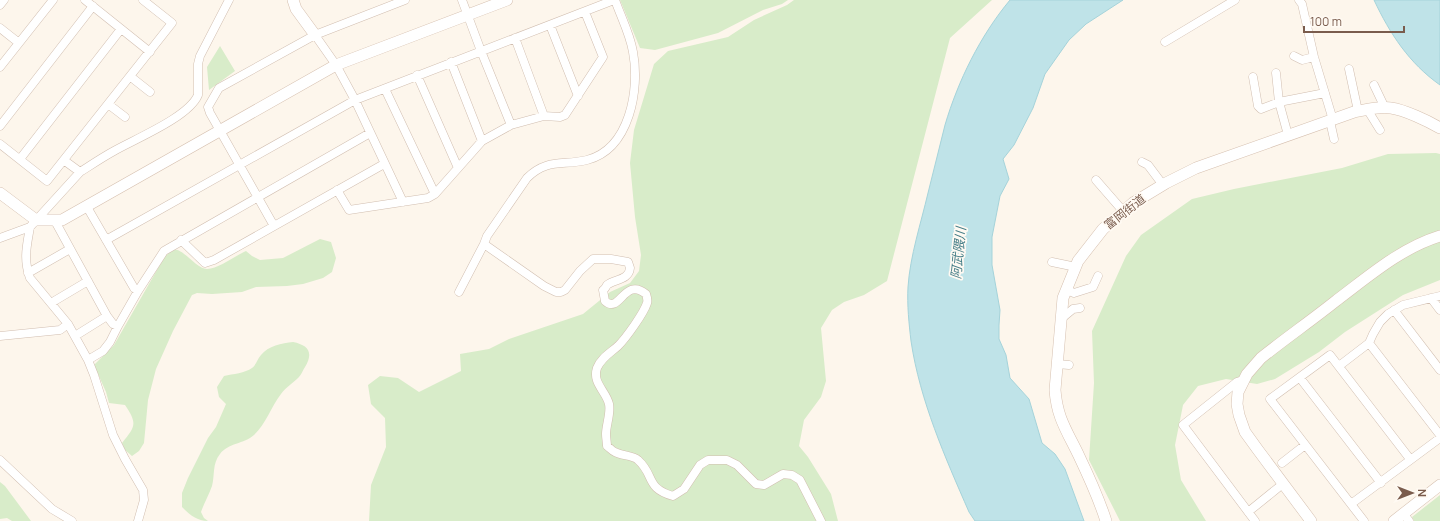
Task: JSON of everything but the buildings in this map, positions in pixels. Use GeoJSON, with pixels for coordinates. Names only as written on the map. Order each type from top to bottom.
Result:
{"type":"FeatureCollection","features":[{"type":"Feature","properties":{"kind":"street"},"geometry":{"type":"LineString","coordinates":[[0,5],[4,0]]}},
{"type":"Feature","properties":{"kind":"street"},"geometry":{"type":"LineString","coordinates":[[0,67],[53,0]]}},
{"type":"Feature","properties":{"kind":"street"},"geometry":{"type":"LineString","coordinates":[[85,0],[150,52]]}},
{"type":"Feature","properties":{"kind":"street"},"geometry":{"type":"LineString","coordinates":[[138,521],[144,500],[143,490],[124,460],[113,435],[88,360],[68,324],[30,278],[26,265],[26,254],[33,223],[80,172],[114,151],[177,117],[193,104],[198,95],[198,64],[200,56],[228,0]]}},
{"type":"Feature","properties":{"kind":"street"},"geometry":{"type":"LineString","coordinates":[[293,0],[296,8],[336,65],[403,202]]}},
{"type":"Feature","properties":{"kind":"street"},"geometry":{"type":"LineString","coordinates":[[274,226],[210,113],[208,107],[219,88],[315,35],[405,0]]}},
{"type":"Feature","properties":{"kind":"street"},"geometry":{"type":"LineString","coordinates":[[462,0],[511,125]]}},
{"type":"Feature","properties":{"kind":"street"},"geometry":{"type":"LineString","coordinates":[[0,238],[33,223],[62,220],[336,65],[507,0]]}},
{"type":"Feature","properties":{"kind":"street"},"geometry":{"type":"LineString","coordinates":[[106,240],[354,100],[614,0],[633,50],[636,76],[628,118],[622,132],[615,144],[598,156],[586,160],[552,163],[534,171],[527,178],[487,236],[459,292]]}},
{"type":"Feature","properties":{"kind":"street"},"geometry":{"type":"LineString","coordinates":[[1165,42],[1235,0]]}},
{"type":"Feature","properties":{"kind":"street"},"geometry":{"type":"LineString","coordinates":[[1300,0],[1314,57],[1325,93],[1334,139]]}},
{"type":"Feature","properties":{"kind":"street"},"geometry":{"type":"LineString","coordinates":[[0,144],[47,181],[65,161],[172,23],[147,1]]}},
{"type":"Feature","properties":{"kind":"street"},"geometry":{"type":"LineString","coordinates":[[0,126],[93,6]]}},
{"type":"Feature","properties":{"kind":"street"},"geometry":{"type":"LineString","coordinates":[[337,190],[349,210],[428,198],[435,194],[482,141],[511,125],[544,116],[560,117],[565,115],[603,57],[585,12]]}},
{"type":"Feature","properties":{"kind":"street"},"geometry":{"type":"LineString","coordinates":[[550,25],[578,96]]}},
{"type":"Feature","properties":{"kind":"street"},"geometry":{"type":"LineString","coordinates":[[0,28],[19,43]]}},
{"type":"Feature","properties":{"kind":"street"},"geometry":{"type":"LineString","coordinates":[[20,159],[121,29]]}},
{"type":"Feature","properties":{"kind":"street"},"geometry":{"type":"LineString","coordinates":[[515,38],[544,116]]}},
{"type":"Feature","properties":{"kind":"street"},"geometry":{"type":"LineString","coordinates":[[1294,56],[1302,60],[1314,57]]}},
{"type":"Feature","properties":{"kind":"street"},"geometry":{"type":"LineString","coordinates":[[451,62],[482,141]]}},
{"type":"Feature","properties":{"kind":"street"},"geometry":{"type":"LineString","coordinates":[[1349,69],[1363,110],[1380,130]]}},
{"type":"Feature","properties":{"kind":"street"},"geometry":{"type":"LineString","coordinates":[[1276,73],[1279,102],[1288,135]]}},
{"type":"Feature","properties":{"kind":"street"},"geometry":{"type":"LineString","coordinates":[[417,75],[458,168]]}},
{"type":"Feature","properties":{"kind":"street"},"geometry":{"type":"LineString","coordinates":[[131,77],[150,92]]}},
{"type":"Feature","properties":{"kind":"street"},"geometry":{"type":"LineString","coordinates":[[1253,78],[1258,106],[1261,109],[1279,102],[1325,93]]}},
{"type":"Feature","properties":{"kind":"street"},"geometry":{"type":"LineString","coordinates":[[1374,85],[1385,108]]}},
{"type":"Feature","properties":{"kind":"street"},"geometry":{"type":"LineString","coordinates":[[385,89],[435,194]]}},
{"type":"Feature","properties":{"kind":"street"},"geometry":{"type":"LineString","coordinates":[[108,104],[125,117]]}},
{"type":"Feature","properties":{"kind":"street","name":"富岡街道"},"geometry":{"type":"LineString","coordinates":[[1106,521],[1088,476],[1061,421],[1056,404],[1055,390],[1063,298],[1078,261],[1103,228],[1133,203],[1196,168],[1363,110],[1391,108],[1427,120],[1440,128]]}},
{"type":"Feature","properties":{"kind":"street"},"geometry":{"type":"LineString","coordinates":[[88,360],[103,351],[110,342],[138,291],[164,250],[370,133]]}},
{"type":"Feature","properties":{"kind":"street"},"geometry":{"type":"LineString","coordinates":[[65,161],[80,172]]}},
{"type":"Feature","properties":{"kind":"street"},"geometry":{"type":"LineString","coordinates":[[1142,162],[1148,165],[1163,185]]}},
{"type":"Feature","properties":{"kind":"street"},"geometry":{"type":"LineString","coordinates":[[181,240],[205,263],[214,260],[384,164]]}},
{"type":"Feature","properties":{"kind":"street"},"geometry":{"type":"LineString","coordinates":[[1096,180],[1123,212]]}},
{"type":"Feature","properties":{"kind":"street"},"geometry":{"type":"LineString","coordinates":[[0,193],[33,223]]}},
{"type":"Feature","properties":{"kind":"street"},"geometry":{"type":"LineString","coordinates":[[87,207],[134,288],[138,291]]}},
{"type":"Feature","properties":{"kind":"street"},"geometry":{"type":"LineString","coordinates":[[55,221],[107,316],[113,324],[118,326]]}},
{"type":"Feature","properties":{"kind":"street"},"geometry":{"type":"LineString","coordinates":[[1311,521],[1245,432],[1237,404],[1238,392],[1243,380],[1251,369],[1266,354],[1384,265],[1427,240],[1440,236]]}},
{"type":"Feature","properties":{"kind":"street"},"geometry":{"type":"LineString","coordinates":[[484,244],[544,286],[556,292],[565,290],[580,271],[593,259],[611,259],[628,262],[630,268],[628,274],[622,279],[608,285],[603,290],[606,301],[611,304],[614,303],[635,288],[640,289],[646,294],[647,302],[641,315],[627,334],[599,364],[596,377],[598,385],[607,398],[610,406],[606,435],[607,446],[614,452],[637,458],[645,468],[654,486],[662,493],[673,496],[684,489],[700,465],[708,460],[727,460],[737,465],[756,484],[764,485],[783,474],[792,475],[800,480],[821,521]]}},
{"type":"Feature","properties":{"kind":"street"},"geometry":{"type":"LineString","coordinates":[[28,273],[70,249]]}},
{"type":"Feature","properties":{"kind":"street"},"geometry":{"type":"LineString","coordinates":[[1052,262],[1076,267]]}},
{"type":"Feature","properties":{"kind":"street"},"geometry":{"type":"LineString","coordinates":[[1067,290],[1074,293],[1093,287],[1098,276]]}},
{"type":"Feature","properties":{"kind":"street"},"geometry":{"type":"LineString","coordinates":[[51,303],[88,281]]}},
{"type":"Feature","properties":{"kind":"street"},"geometry":{"type":"LineString","coordinates":[[1339,366],[1369,343],[1380,322],[1388,314],[1403,305],[1440,296]]}},
{"type":"Feature","properties":{"kind":"street"},"geometry":{"type":"LineString","coordinates":[[1431,298],[1440,310]]}},
{"type":"Feature","properties":{"kind":"street"},"geometry":{"type":"LineString","coordinates":[[1061,319],[1073,309],[1080,308]]}},
{"type":"Feature","properties":{"kind":"street"},"geometry":{"type":"LineString","coordinates":[[1394,310],[1440,370]]}},
{"type":"Feature","properties":{"kind":"street"},"geometry":{"type":"LineString","coordinates":[[75,336],[107,316]]}},
{"type":"Feature","properties":{"kind":"street"},"geometry":{"type":"LineString","coordinates":[[0,336],[60,330],[68,324]]}},
{"type":"Feature","properties":{"kind":"street"},"geometry":{"type":"LineString","coordinates":[[1351,504],[1381,483],[1440,436],[1369,343]]}},
{"type":"Feature","properties":{"kind":"street"},"geometry":{"type":"LineString","coordinates":[[1364,521],[1270,399],[1330,355],[1410,460]]}},
{"type":"Feature","properties":{"kind":"street"},"geometry":{"type":"LineString","coordinates":[[1057,364],[1069,365]]}},
{"type":"Feature","properties":{"kind":"street"},"geometry":{"type":"LineString","coordinates":[[1300,378],[1381,483]]}},
{"type":"Feature","properties":{"kind":"street"},"geometry":{"type":"LineString","coordinates":[[1243,380],[1236,382],[1183,425],[1255,521]]}},
{"type":"Feature","properties":{"kind":"street"},"geometry":{"type":"LineString","coordinates":[[1282,463],[1305,445]]}},
{"type":"Feature","properties":{"kind":"street"},"geometry":{"type":"LineString","coordinates":[[0,460],[52,509],[72,521]]}},
{"type":"Feature","properties":{"kind":"street"},"geometry":{"type":"LineString","coordinates":[[1394,521],[1406,517],[1440,485]]}},
{"type":"Feature","properties":{"kind":"street"},"geometry":{"type":"LineString","coordinates":[[1248,512],[1279,487]]}},
{"type":"Feature","properties":{"kind":"green space"},"geometry":{"type":"Polygon","coordinates":[[[620,0],[788,0],[782,4],[763,10],[718,33],[655,50],[640,48],[620,0]]]}},
{"type":"Feature","properties":{"kind":"green space"},"geometry":{"type":"Polygon","coordinates":[[[794,0],[992,0],[950,38],[887,281],[864,295],[844,302],[832,310],[821,328],[826,381],[821,397],[804,420],[799,446],[808,457],[831,494],[838,521],[369,521],[371,485],[386,447],[385,418],[371,404],[368,385],[380,376],[398,378],[419,392],[461,371],[460,354],[489,349],[509,339],[583,314],[610,292],[630,283],[639,271],[641,255],[635,217],[630,163],[634,130],[654,64],[668,51],[728,37],[754,20],[787,5],[794,0]]]}},
{"type":"Feature","properties":{"kind":"green space"},"geometry":{"type":"Polygon","coordinates":[[[220,46],[235,71],[209,90],[207,67],[220,46]]]}},
{"type":"Feature","properties":{"kind":"green space"},"geometry":{"type":"Polygon","coordinates":[[[1388,154],[1440,154],[1440,280],[1403,295],[1345,332],[1319,352],[1275,379],[1257,384],[1226,379],[1198,386],[1183,405],[1175,445],[1181,480],[1206,521],[1120,521],[1089,460],[1094,383],[1092,331],[1126,256],[1141,235],[1192,199],[1234,189],[1342,168],[1388,154]]]}},
{"type":"Feature","properties":{"kind":"green space"},"geometry":{"type":"Polygon","coordinates":[[[320,239],[331,242],[336,258],[332,272],[323,278],[303,284],[256,287],[242,292],[212,294],[197,293],[192,295],[173,331],[156,369],[148,400],[144,443],[139,451],[132,456],[125,450],[122,443],[132,429],[132,417],[125,405],[109,403],[106,392],[94,365],[114,345],[165,256],[172,250],[180,251],[198,265],[207,269],[221,265],[246,251],[260,260],[283,258],[320,239]]]}},
{"type":"Feature","properties":{"kind":"green space"},"geometry":{"type":"Polygon","coordinates":[[[293,342],[306,347],[309,353],[308,362],[299,377],[281,394],[258,431],[250,438],[223,450],[217,458],[212,486],[201,512],[204,518],[208,521],[200,520],[194,517],[182,507],[182,493],[188,478],[208,438],[216,427],[226,404],[219,397],[217,387],[224,376],[252,368],[267,349],[280,344],[293,342]]]}},
{"type":"Feature","properties":{"kind":"green space"},"geometry":{"type":"Polygon","coordinates":[[[0,482],[5,486],[31,521],[12,521],[7,518],[0,519],[0,482]]]}},
{"type":"Feature","properties":{"kind":"green space"},"geometry":{"type":"Polygon","coordinates":[[[1440,495],[1440,521],[1414,521],[1412,517],[1440,495]]]}},
{"type":"Feature","properties":{"kind":"water","name":"阿武隈川"},"geometry":{"type":"Polygon","coordinates":[[[1010,0],[1123,0],[1086,24],[1069,40],[1045,74],[1033,108],[1014,145],[1003,159],[1009,179],[1000,196],[992,237],[992,265],[1000,310],[999,339],[1006,355],[1010,378],[1029,399],[1042,443],[1055,454],[1065,469],[1084,521],[975,521],[969,512],[934,428],[920,385],[911,341],[908,314],[909,275],[916,240],[945,125],[956,92],[971,60],[989,29],[1010,0]]]}},
{"type":"Feature","properties":{"kind":"water"},"geometry":{"type":"Polygon","coordinates":[[[1374,0],[1440,0],[1440,85],[1419,67],[1401,47],[1374,0]]]}}]}
